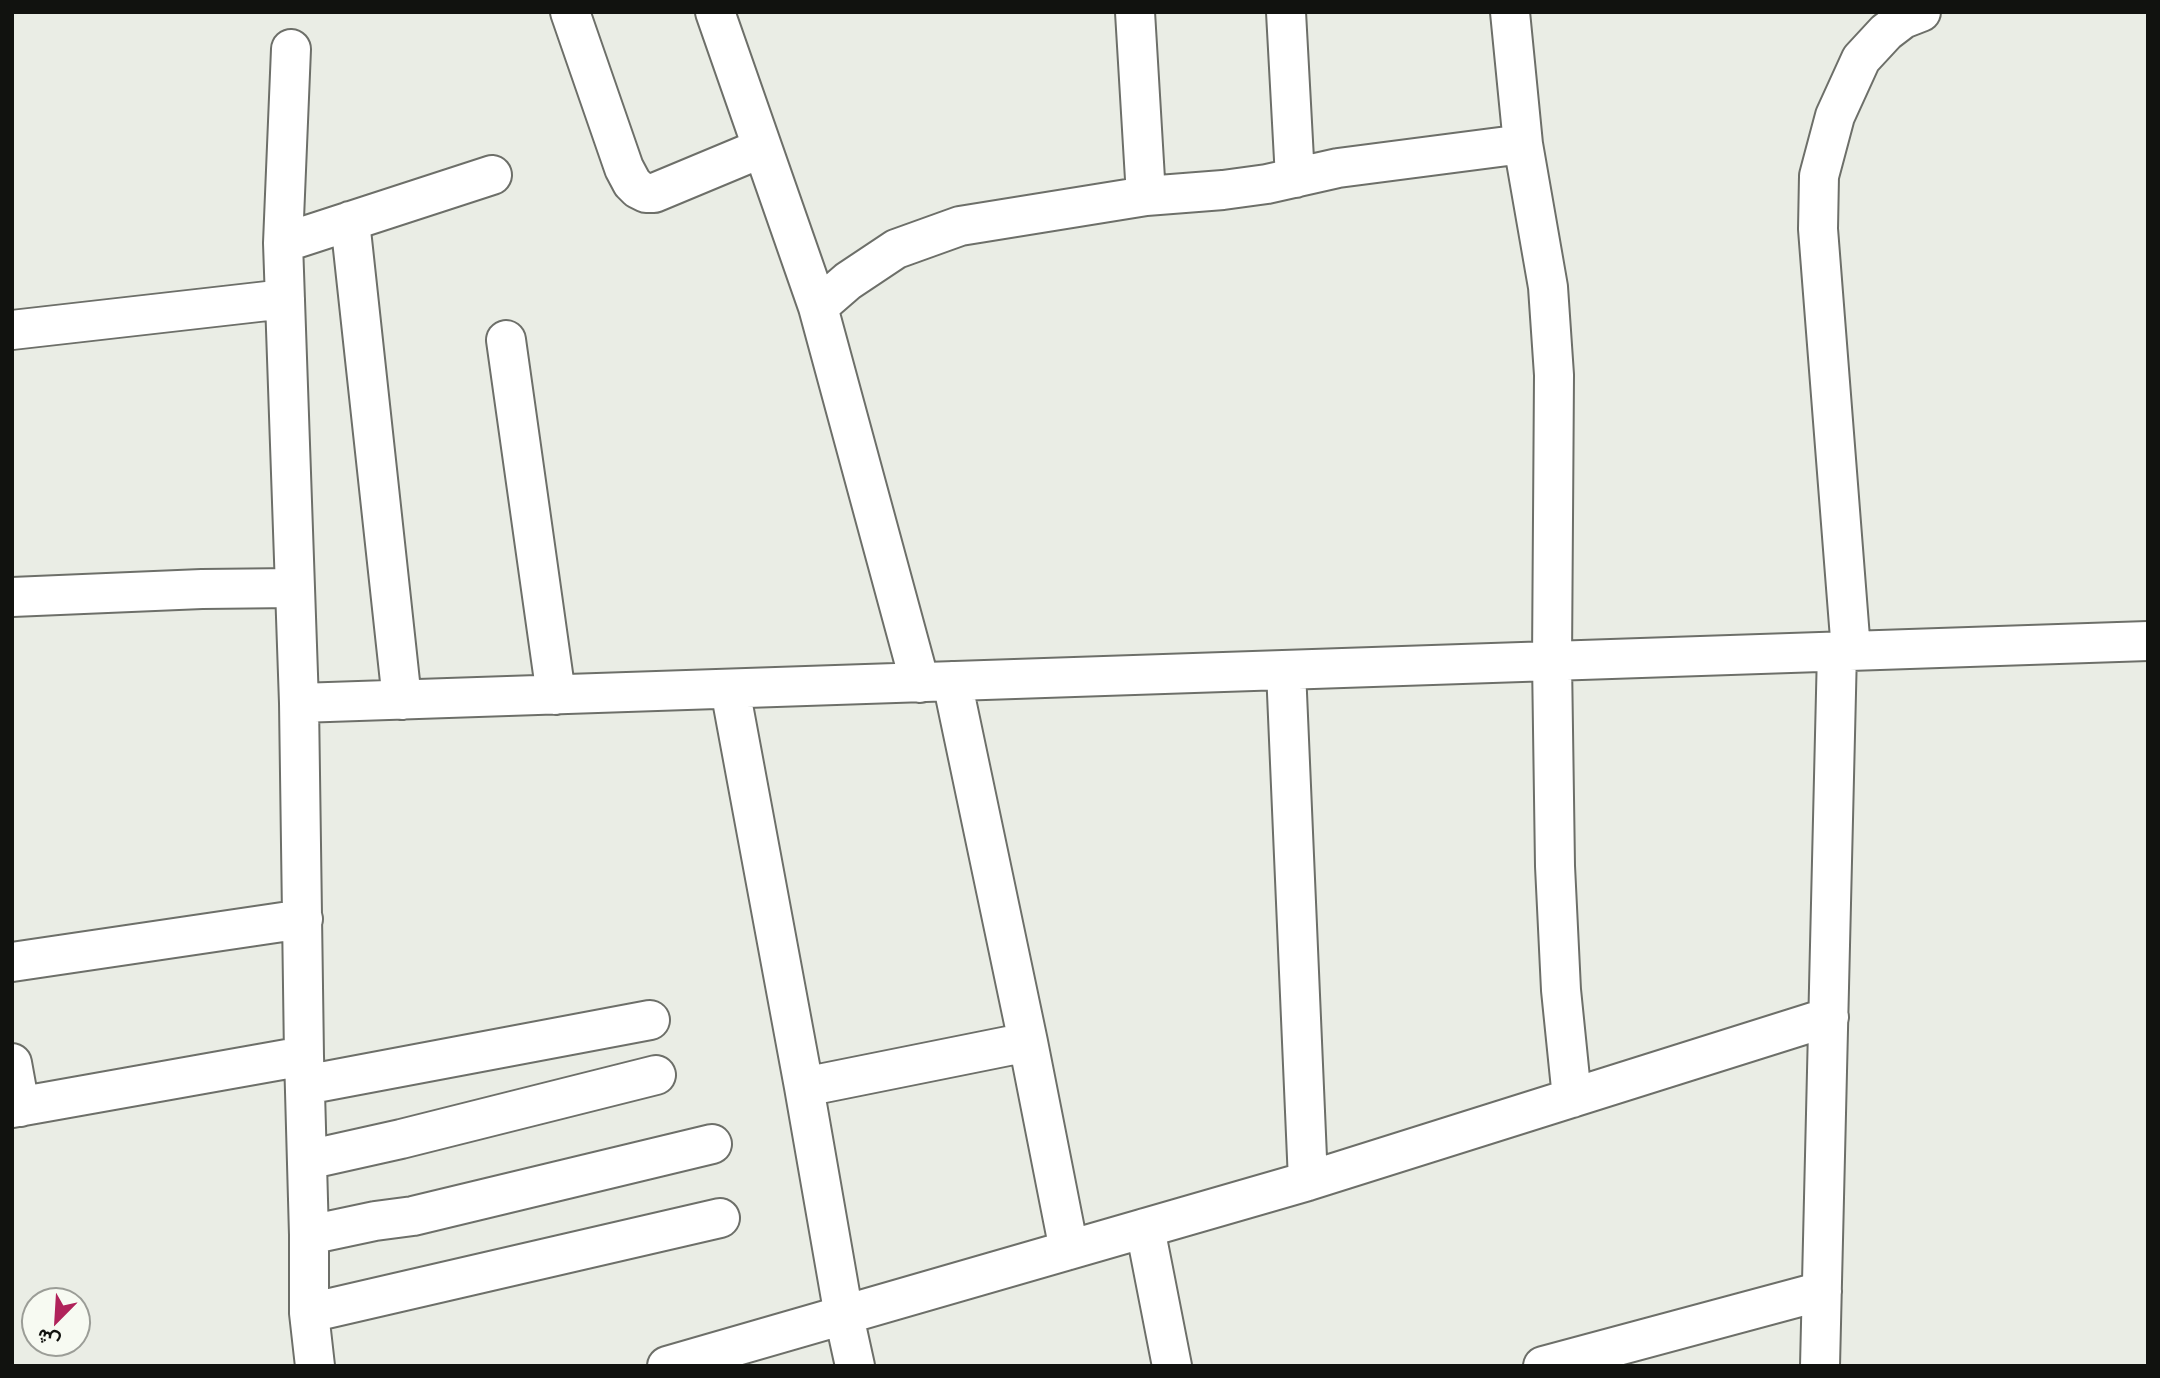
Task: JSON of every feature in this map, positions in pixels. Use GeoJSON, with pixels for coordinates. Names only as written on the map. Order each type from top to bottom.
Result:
{"type":"FeatureCollection","features":[{"type":"Feature","properties":{"kind":"street"},"geometry":{"type":"LineString","coordinates":[[570,12],[625,168],[638,189],[654,193],[762,148]]}},
{"type":"Feature","properties":{"kind":"street"},"geometry":{"type":"LineString","coordinates":[[715,12],[818,307],[936,682],[1028,1042],[1069,1250]]}},
{"type":"Feature","properties":{"kind":"street"},"geometry":{"type":"LineString","coordinates":[[1135,12],[1146,196]]}},
{"type":"Feature","properties":{"kind":"street"},"geometry":{"type":"LineString","coordinates":[[1286,12],[1294,178]]}},
{"type":"Feature","properties":{"kind":"street"},"geometry":{"type":"LineString","coordinates":[[1510,12],[1523,144],[1548,287],[1554,375],[1552,661],[1555,866],[1560,976],[1572,1098]]}},
{"type":"Feature","properties":{"kind":"street"},"geometry":{"type":"LineString","coordinates":[[1820,1366],[1829,1017],[1844,651],[1818,229],[1819,177],[1835,116],[1861,59],[1886,32],[1903,19],[1920,12]]}},
{"type":"Feature","properties":{"kind":"street"},"geometry":{"type":"LineString","coordinates":[[291,49],[283,243],[299,704],[309,1313],[315,1366]]}},
{"type":"Feature","properties":{"kind":"street"},"geometry":{"type":"LineString","coordinates":[[818,307],[869,265],[896,249],[960,226],[1146,196],[1223,190],[1338,168],[1523,144]]}},
{"type":"Feature","properties":{"kind":"street"},"geometry":{"type":"LineString","coordinates":[[283,243],[492,175]]}},
{"type":"Feature","properties":{"kind":"street"},"geometry":{"type":"LineString","coordinates":[[350,221],[402,700]]}},
{"type":"Feature","properties":{"kind":"street"},"geometry":{"type":"LineString","coordinates":[[12,330],[285,299]]}},
{"type":"Feature","properties":{"kind":"street"},"geometry":{"type":"LineString","coordinates":[[506,340],[556,695]]}},
{"type":"Feature","properties":{"kind":"street"},"geometry":{"type":"LineString","coordinates":[[12,597],[295,588]]}},
{"type":"Feature","properties":{"kind":"street"},"geometry":{"type":"LineString","coordinates":[[299,704],[2148,641]]}},
{"type":"Feature","properties":{"kind":"street"},"geometry":{"type":"LineString","coordinates":[[1286,670],[1308,1181]]}},
{"type":"Feature","properties":{"kind":"street"},"geometry":{"type":"LineString","coordinates":[[730,689],[855,1366]]}},
{"type":"Feature","properties":{"kind":"street"},"geometry":{"type":"LineString","coordinates":[[12,962],[303,919]]}},
{"type":"Feature","properties":{"kind":"street"},"geometry":{"type":"LineString","coordinates":[[667,1366],[1308,1181],[1829,1017]]}},
{"type":"Feature","properties":{"kind":"street"},"geometry":{"type":"LineString","coordinates":[[12,1063],[16,1107],[305,1070],[650,1020]]}},
{"type":"Feature","properties":{"kind":"street"},"geometry":{"type":"LineString","coordinates":[[804,1087],[1028,1042]]}},
{"type":"Feature","properties":{"kind":"street"},"geometry":{"type":"LineString","coordinates":[[307,1160],[401,1139],[656,1074]]}},
{"type":"Feature","properties":{"kind":"street"},"geometry":{"type":"LineString","coordinates":[[309,1235],[413,1216],[712,1144]]}},
{"type":"Feature","properties":{"kind":"street"},"geometry":{"type":"LineString","coordinates":[[309,1313],[720,1218]]}},
{"type":"Feature","properties":{"kind":"street"},"geometry":{"type":"LineString","coordinates":[[1146,1228],[1172,1366]]}},
{"type":"Feature","properties":{"kind":"street"},"geometry":{"type":"LineString","coordinates":[[1543,1366],[1822,1291]]}}]}
